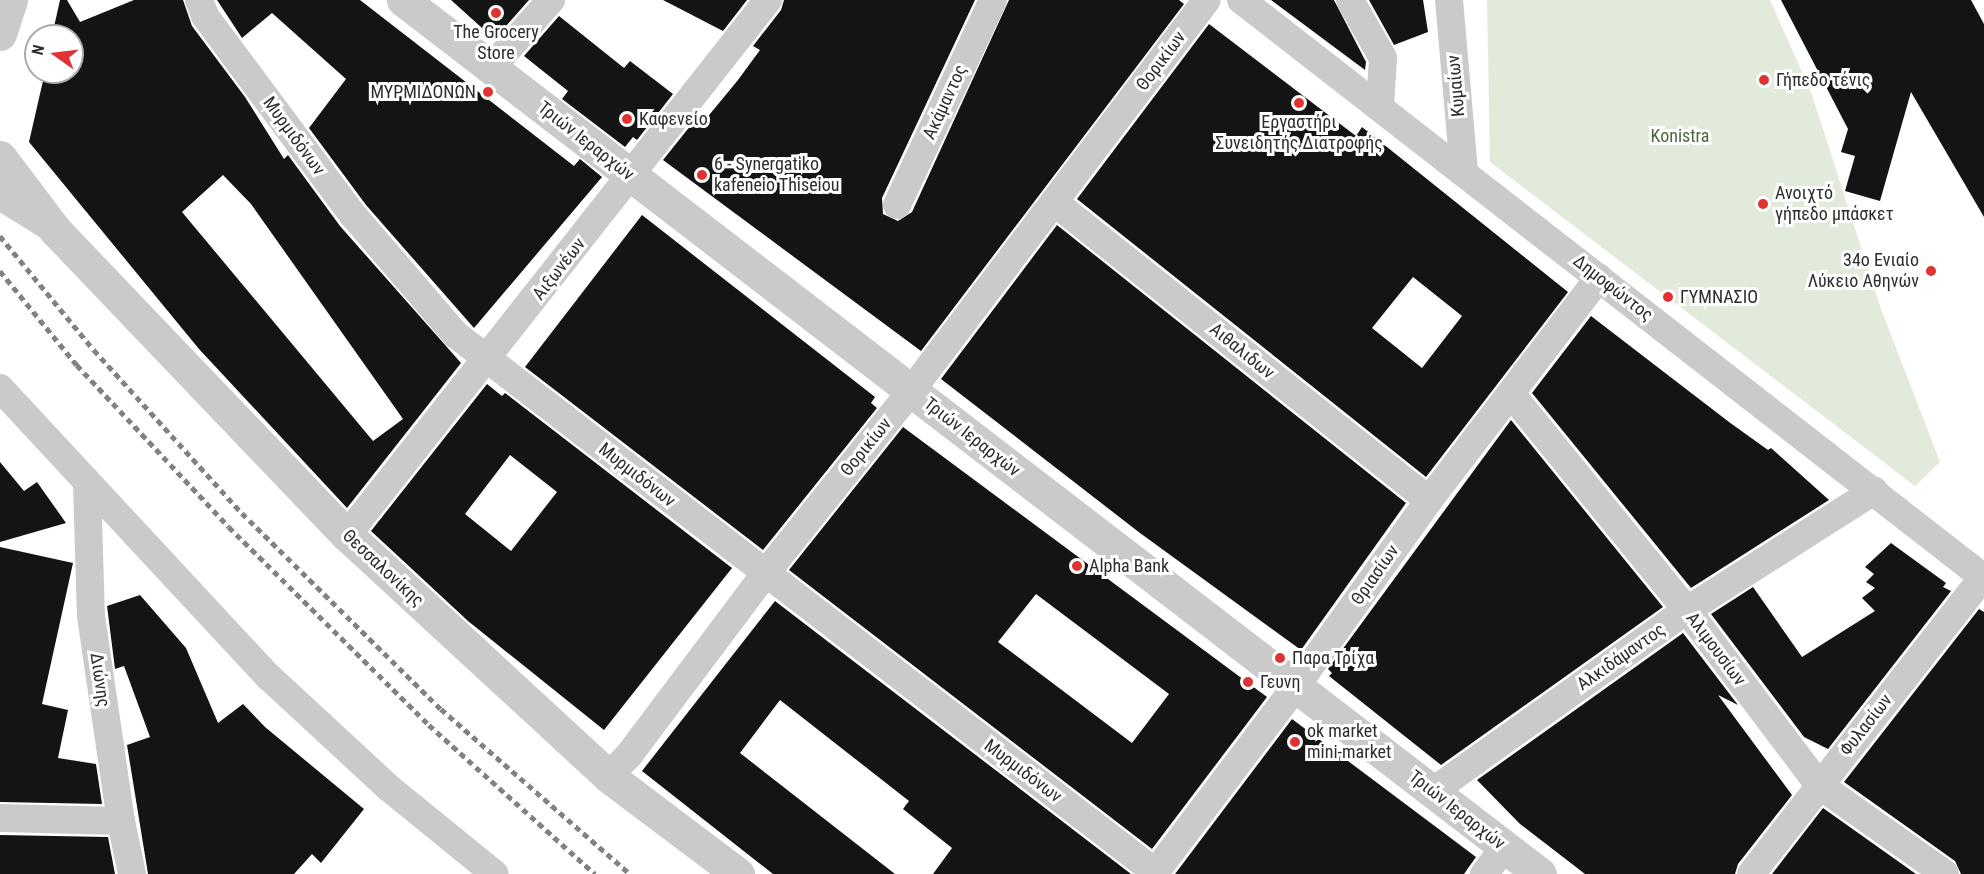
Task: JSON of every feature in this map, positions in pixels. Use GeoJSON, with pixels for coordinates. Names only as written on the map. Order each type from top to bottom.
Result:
{"type":"FeatureCollection","features":[{"type":"Feature","properties":{"kind":"street"},"geometry":{"type":"LineString","coordinates":[[0,34],[11,0]]}},
{"type":"Feature","properties":{"kind":"street","name":"Μυρμιδόνων"},"geometry":{"type":"LineString","coordinates":[[199,0],[205,16],[353,215],[454,334],[1154,873]]}},
{"type":"Feature","properties":{"kind":"street","name":"Τριών Ιεραρχών"},"geometry":{"type":"LineString","coordinates":[[403,0],[1540,874]]}},
{"type":"Feature","properties":{"kind":"street"},"geometry":{"type":"LineString","coordinates":[[491,68],[551,0]]}},
{"type":"Feature","properties":{"kind":"street","name":"Αιξωνέων"},"geometry":{"type":"LineString","coordinates":[[347,535],[488,360],[768,0]]}},
{"type":"Feature","properties":{"kind":"street","name":"Ακάμαντος"},"geometry":{"type":"LineString","coordinates":[[897,205],[993,0]]}},
{"type":"Feature","properties":{"kind":"street","name":"Θορικίων"},"geometry":{"type":"LineString","coordinates":[[608,776],[629,755],[765,574],[911,391],[1207,0]]}},
{"type":"Feature","properties":{"kind":"street","name":"Δημοφώντος"},"geometry":{"type":"LineString","coordinates":[[1241,0],[1983,577]]}},
{"type":"Feature","properties":{"kind":"street"},"geometry":{"type":"LineString","coordinates":[[1350,0],[1383,58],[1380,107]]}},
{"type":"Feature","properties":{"kind":"street","name":"Κυμαίων"},"geometry":{"type":"LineString","coordinates":[[1449,0],[1464,172]]}},
{"type":"Feature","properties":{"kind":"street","name":"Θεσσαλονίκης"},"geometry":{"type":"LineString","coordinates":[[2,157],[56,231],[347,535],[608,776],[738,874]]}},
{"type":"Feature","properties":{"kind":"street","name":"Θεσσαλονίκης"},"geometry":{"type":"LineString","coordinates":[[0,196],[56,231]]}},
{"type":"Feature","properties":{"kind":"street","name":"Αιθαλιδων"},"geometry":{"type":"LineString","coordinates":[[1054,202],[1429,500]]}},
{"type":"Feature","properties":{"kind":"street","name":"Θριασίων"},"geometry":{"type":"LineString","coordinates":[[1154,873],[1296,686],[1429,500],[1512,395],[1599,278]]}},
{"type":"Feature","properties":{"kind":"street"},"geometry":{"type":"LineString","coordinates":[[0,388],[269,677],[389,788],[495,874]]}},
{"type":"Feature","properties":{"kind":"street","name":"Αλιμουσίων"},"geometry":{"type":"LineString","coordinates":[[1512,395],[1687,610],[1820,785],[1945,874]]}},
{"type":"Feature","properties":{"kind":"street","name":"Διώνης"},"geometry":{"type":"LineString","coordinates":[[87,484],[91,616],[121,822],[132,874]]}},
{"type":"Feature","properties":{"kind":"street","name":"Αλκιδάμαντος"},"geometry":{"type":"LineString","coordinates":[[1432,791],[1687,610],[1874,491]]}},
{"type":"Feature","properties":{"kind":"street","name":"Φυλασίων"},"geometry":{"type":"LineString","coordinates":[[1751,874],[1983,577]]}},
{"type":"Feature","properties":{"kind":"street"},"geometry":{"type":"LineString","coordinates":[[0,818],[121,822]]}},
{"type":"Feature","properties":{"kind":"street"},"geometry":{"type":"LineString","coordinates":[[1484,874],[1505,847]]}},
{"type":"Feature","properties":{"kind":"green space","name":"Konistra"},"geometry":{"type":"Polygon","coordinates":[[[1487,0],[1770,0],[1811,92],[1881,309],[1940,462],[1915,486],[1490,162],[1487,0]]]}},
{"type":"Feature","properties":{"kind":"building"},"geometry":{"type":"Polygon","coordinates":[[[60,0],[67,0],[80,22],[134,0],[183,0],[192,26],[245,97],[284,159],[288,155],[340,226],[461,363],[347,508],[199,349],[29,142],[42,84],[84,84],[84,24],[55,24],[60,0]],[[223,175],[182,212],[373,441],[403,419],[251,204],[223,175]]]}},
{"type":"Feature","properties":{"kind":"building"},"geometry":{"type":"Polygon","coordinates":[[[217,0],[360,0],[574,166],[580,159],[602,177],[474,328],[366,205],[309,128],[346,79],[272,13],[242,38],[217,0]]]}},
{"type":"Feature","properties":{"kind":"building"},"geometry":{"type":"Polygon","coordinates":[[[451,0],[529,0],[498,35],[492,37],[451,0]]]}},
{"type":"Feature","properties":{"kind":"building"},"geometry":{"type":"Polygon","coordinates":[[[663,0],[747,0],[723,31],[663,0]]]}},
{"type":"Feature","properties":{"kind":"building"},"geometry":{"type":"Polygon","coordinates":[[[784,0],[975,0],[882,198],[883,214],[898,221],[912,212],[1009,0],[1179,0],[1184,4],[921,351],[663,160],[699,115],[705,120],[738,80],[760,50],[753,46],[781,10],[784,0]]]}},
{"type":"Feature","properties":{"kind":"building"},"geometry":{"type":"Polygon","coordinates":[[[1271,0],[1334,0],[1366,62],[1365,70],[1271,0]]]}},
{"type":"Feature","properties":{"kind":"building"},"geometry":{"type":"Polygon","coordinates":[[[1369,0],[1423,0],[1428,32],[1394,45],[1369,0]]]}},
{"type":"Feature","properties":{"kind":"building"},"geometry":{"type":"Polygon","coordinates":[[[1781,0],[1971,0],[1984,24],[1984,217],[1911,92],[1880,201],[1845,191],[1855,156],[1841,152],[1848,129],[1781,0]]]}},
{"type":"Feature","properties":{"kind":"building"},"geometry":{"type":"Polygon","coordinates":[[[559,16],[624,68],[630,61],[673,94],[637,140],[633,137],[625,147],[562,99],[568,91],[524,56],[559,16]]]}},
{"type":"Feature","properties":{"kind":"building"},"geometry":{"type":"Polygon","coordinates":[[[1209,24],[1356,136],[1362,127],[1568,292],[1426,477],[1077,199],[1209,24]],[[1413,277],[1372,328],[1422,368],[1462,316],[1413,277]]]}},
{"type":"Feature","properties":{"kind":"building"},"geometry":{"type":"Polygon","coordinates":[[[642,215],[875,397],[871,403],[877,408],[763,550],[525,367],[642,215]]]}},
{"type":"Feature","properties":{"kind":"building"},"geometry":{"type":"Polygon","coordinates":[[[1057,225],[1406,503],[1301,650],[1140,533],[941,379],[1057,225]]]}},
{"type":"Feature","properties":{"kind":"building"},"geometry":{"type":"Polygon","coordinates":[[[1591,316],[1729,422],[1768,450],[1771,448],[1829,500],[1691,588],[1532,393],[1591,316]]]}},
{"type":"Feature","properties":{"kind":"building"},"geometry":{"type":"Polygon","coordinates":[[[487,384],[502,396],[505,393],[732,568],[604,730],[468,621],[371,531],[487,384]],[[510,455],[465,514],[511,551],[557,492],[510,455]]]}},
{"type":"Feature","properties":{"kind":"building"},"geometry":{"type":"Polygon","coordinates":[[[1511,420],[1663,607],[1441,765],[1329,676],[1332,673],[1328,669],[1511,420]]]}},
{"type":"Feature","properties":{"kind":"building"},"geometry":{"type":"Polygon","coordinates":[[[903,427],[1267,697],[1152,849],[789,570],[903,427]],[[1036,594],[998,642],[1132,743],[1169,694],[1036,594]]]}},
{"type":"Feature","properties":{"kind":"building"},"geometry":{"type":"Polygon","coordinates":[[[0,462],[24,491],[37,482],[66,523],[0,542],[0,462]]]}},
{"type":"Feature","properties":{"kind":"building"},"geometry":{"type":"Polygon","coordinates":[[[1891,543],[1946,583],[1943,587],[1951,591],[1828,749],[1804,737],[1711,614],[1753,587],[1802,657],[1875,611],[1862,598],[1875,588],[1866,582],[1874,574],[1865,567],[1891,543]]]}},
{"type":"Feature","properties":{"kind":"building"},"geometry":{"type":"Polygon","coordinates":[[[0,547],[73,563],[42,704],[68,710],[58,758],[96,764],[102,804],[0,802],[0,547]]]}},
{"type":"Feature","properties":{"kind":"building"},"geometry":{"type":"Polygon","coordinates":[[[140,595],[186,648],[218,723],[243,704],[265,727],[364,809],[321,863],[312,854],[294,874],[148,874],[127,745],[150,737],[124,666],[115,669],[107,606],[140,595]]]}},
{"type":"Feature","properties":{"kind":"building"},"geometry":{"type":"Polygon","coordinates":[[[775,601],[1131,874],[933,874],[952,848],[903,809],[909,801],[780,700],[740,753],[895,874],[773,874],[642,771],[775,601]]]}},
{"type":"Feature","properties":{"kind":"building"},"geometry":{"type":"Polygon","coordinates":[[[1979,609],[1984,612],[1984,874],[1961,874],[1955,861],[1844,782],[1979,609]]]}},
{"type":"Feature","properties":{"kind":"building"},"geometry":{"type":"Polygon","coordinates":[[[1683,633],[1738,705],[1718,695],[1792,795],[1738,864],[1735,874],[1585,874],[1520,824],[1477,780],[1683,633]]]}},
{"type":"Feature","properties":{"kind":"building"},"geometry":{"type":"Polygon","coordinates":[[[1292,719],[1476,857],[1464,874],[1175,874],[1292,719]]]}},
{"type":"Feature","properties":{"kind":"building"},"geometry":{"type":"Polygon","coordinates":[[[1823,808],[1916,874],[1772,874],[1823,808]]]}},
{"type":"Feature","properties":{"kind":"building"},"geometry":{"type":"Polygon","coordinates":[[[0,835],[108,837],[115,874],[0,874],[0,835]]]}},
{"type":"Feature","properties":{"kind":"railway"},"geometry":{"type":"LineString","coordinates":[[0,236],[94,350],[242,513],[441,709],[630,874]]}},
{"type":"Feature","properties":{"kind":"railway"},"geometry":{"type":"LineString","coordinates":[[0,271],[77,365],[229,527],[429,725],[595,874]]}},
{"type":"Feature","properties":{"kind":"place","name":"The Grocery Store"},"geometry":{"type":"Point","coordinates":[496,13]}},
{"type":"Feature","properties":{"kind":"place","name":"Γήπεδο τένις"},"geometry":{"type":"Point","coordinates":[1764,80]}},
{"type":"Feature","properties":{"kind":"place","name":"ΜΥΡΜΙΔΟΝΩΝ"},"geometry":{"type":"Point","coordinates":[488,92]}},
{"type":"Feature","properties":{"kind":"place","name":"Εργαστήρι Συνειδητής Διατροφής"},"geometry":{"type":"Point","coordinates":[1299,103]}},
{"type":"Feature","properties":{"kind":"place","name":"Καφενείο"},"geometry":{"type":"Point","coordinates":[627,119]}},
{"type":"Feature","properties":{"kind":"place","name":"6 - Synergatiko kafeneio Thiseiou"},"geometry":{"type":"Point","coordinates":[702,175]}},
{"type":"Feature","properties":{"kind":"place","name":"Ανοιχτό γήπεδο μπάσκετ"},"geometry":{"type":"Point","coordinates":[1763,204]}},
{"type":"Feature","properties":{"kind":"place","name":"34ο Ενιαίο Λύκειο Αθηνών"},"geometry":{"type":"Point","coordinates":[1931,271]}},
{"type":"Feature","properties":{"kind":"place","name":"ΓΥΜΝΑΣΙΟ"},"geometry":{"type":"Point","coordinates":[1668,297]}},
{"type":"Feature","properties":{"kind":"place","name":"Alpha Bank"},"geometry":{"type":"Point","coordinates":[1077,566]}},
{"type":"Feature","properties":{"kind":"place","name":"Παρα Τρίχα"},"geometry":{"type":"Point","coordinates":[1280,658]}},
{"type":"Feature","properties":{"kind":"place","name":"Γευνη"},"geometry":{"type":"Point","coordinates":[1248,682]}},
{"type":"Feature","properties":{"kind":"place","name":"ok market mini-market"},"geometry":{"type":"Point","coordinates":[1295,742]}}]}
